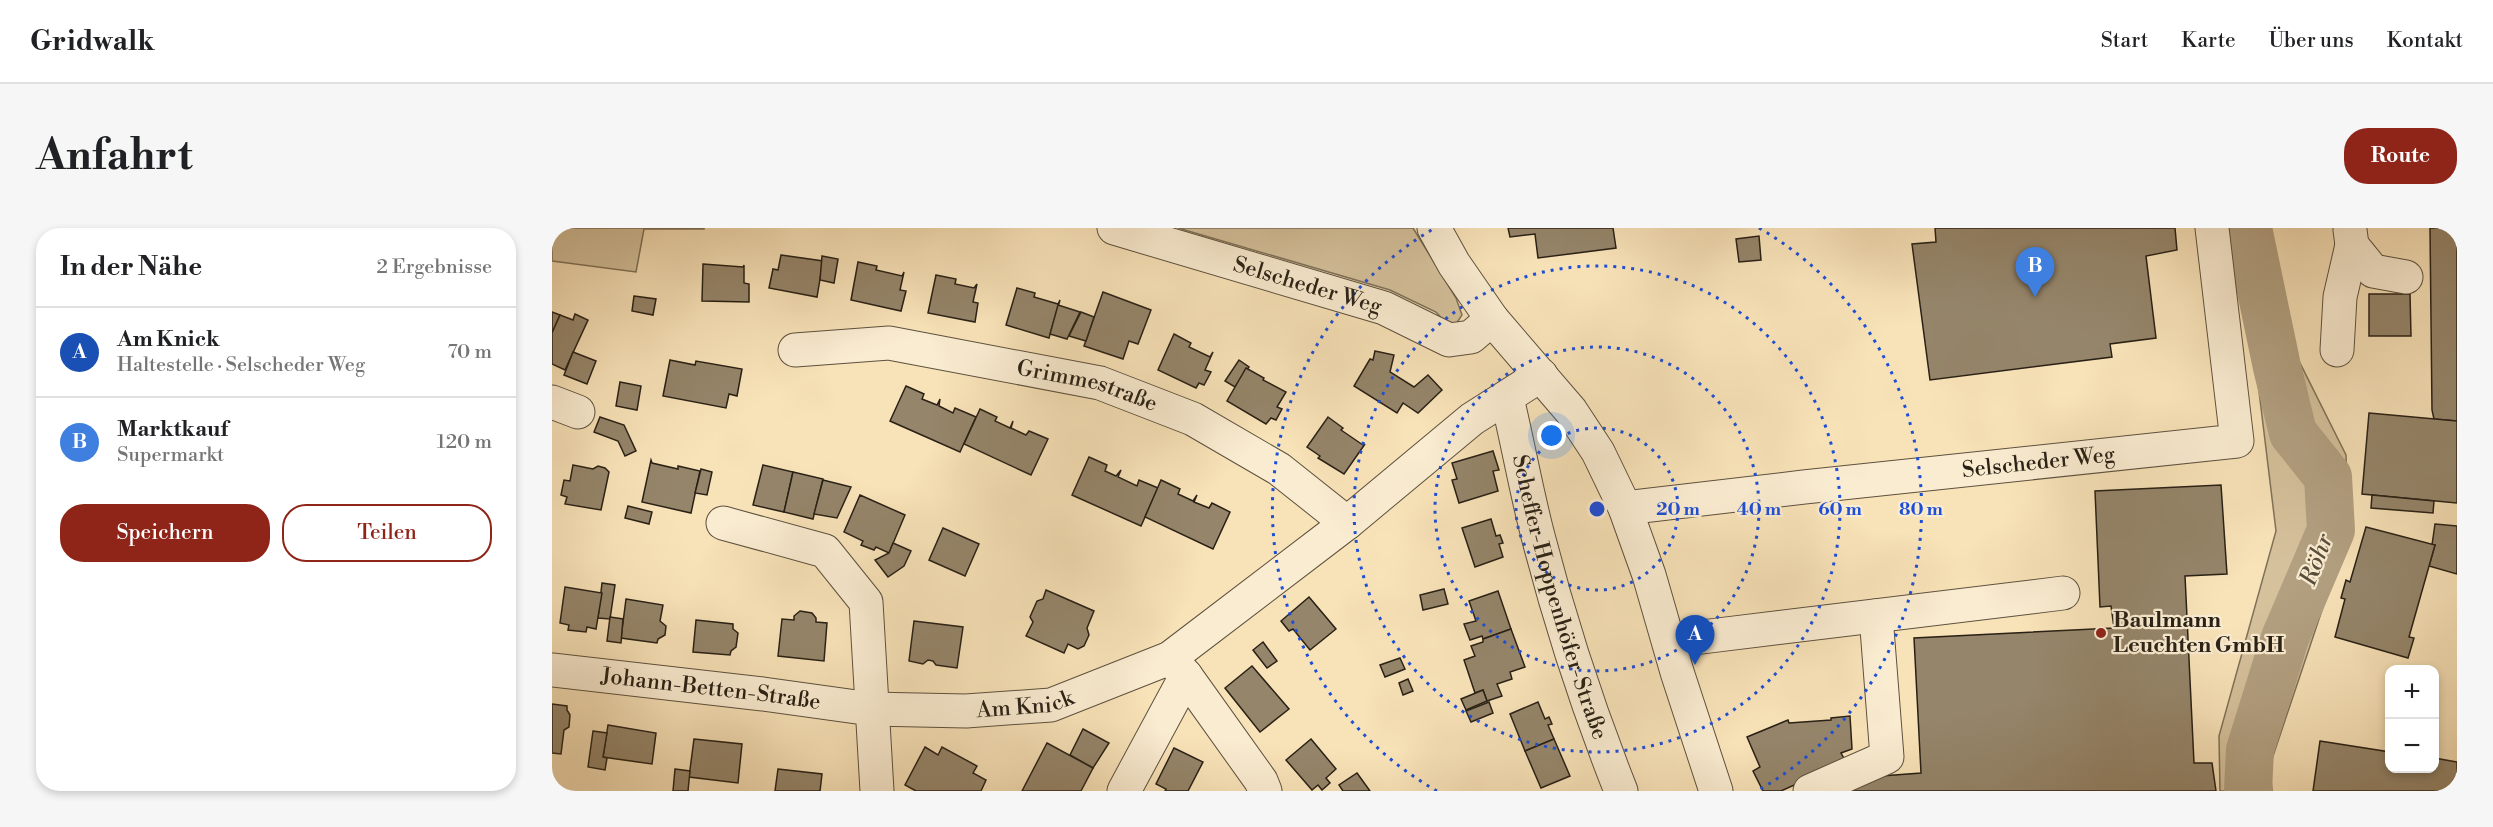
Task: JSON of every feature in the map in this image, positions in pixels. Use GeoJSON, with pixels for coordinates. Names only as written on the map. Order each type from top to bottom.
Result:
{"type":"FeatureCollection","features":[{"type":"Feature","properties":{"kind":"street","name":"Selscheder Weg"},"geometry":{"type":"LineString","coordinates":[[1114,228],[1384,308],[1449,340],[1471,337],[1492,319]]}},
{"type":"Feature","properties":{"kind":"street"},"geometry":{"type":"LineString","coordinates":[[1434,228],[1454,264],[1492,319],[1571,411],[1598,452],[1625,508],[1649,575],[1716,791]]}},
{"type":"Feature","properties":{"kind":"street","name":"Selscheder Weg"},"geometry":{"type":"LineString","coordinates":[[1625,508],[2237,441],[2212,228]]}},
{"type":"Feature","properties":{"kind":"street"},"geometry":{"type":"LineString","coordinates":[[2351,236],[2373,271],[2406,277]]}},
{"type":"Feature","properties":{"kind":"street"},"geometry":{"type":"LineString","coordinates":[[2337,350],[2340,297],[2351,236]]}},
{"type":"Feature","properties":{"kind":"street","name":"Grimmestraße"},"geometry":{"type":"LineString","coordinates":[[795,350],[889,343],[1100,383],[1193,419],[1279,469],[1347,523]]}},
{"type":"Feature","properties":{"kind":"street","name":"Am Knick"},"geometry":{"type":"LineString","coordinates":[[871,709],[966,711],[1051,705],[1178,667],[1472,419],[1541,375]]}},
{"type":"Feature","properties":{"kind":"street","name":"Scheffer-Hoppenhöfer-Straße"},"geometry":{"type":"LineString","coordinates":[[1507,398],[1537,534],[1569,645],[1621,791]]}},
{"type":"Feature","properties":{"kind":"street"},"geometry":{"type":"LineString","coordinates":[[723,523],[825,551],[866,602],[877,791]]}},
{"type":"Feature","properties":{"kind":"street"},"geometry":{"type":"LineString","coordinates":[[1669,641],[2063,593]]}},
{"type":"Feature","properties":{"kind":"street"},"geometry":{"type":"LineString","coordinates":[[1810,791],[1887,757],[1876,616]]}},
{"type":"Feature","properties":{"kind":"street"},"geometry":{"type":"LineString","coordinates":[[1178,667],[1261,781],[1265,791]]}},
{"type":"Feature","properties":{"kind":"street","name":"Am Knick"},"geometry":{"type":"LineString","coordinates":[[1124,791],[1178,667]]}},
{"type":"Feature","properties":{"kind":"street","name":"Johann-Betten-Straße"},"geometry":{"type":"LineString","coordinates":[[552,670],[871,709]]}},
{"type":"Feature","properties":{"kind":"shaded area"},"geometry":{"type":"Polygon","coordinates":[[[552,228],[704,229],[644,229],[636,272],[552,261],[552,228]]]}},
{"type":"Feature","properties":{"kind":"shaded area"},"geometry":{"type":"Polygon","coordinates":[[[1178,228],[1413,228],[1456,298],[1462,315],[1456,324],[1447,324],[1436,312],[1390,290],[1178,228]]]}},
{"type":"Feature","properties":{"kind":"shaded area"},"geometry":{"type":"Polygon","coordinates":[[[2229,228],[2264,228],[2269,301],[2346,455],[2348,533],[2270,765],[2272,791],[2220,791],[2219,736],[2276,531],[2253,342],[2234,271],[2229,228]]]}},
{"type":"Feature","properties":{"kind":"building"},"geometry":{"type":"Polygon","coordinates":[[[1508,228],[1613,228],[1616,248],[1538,258],[1535,234],[1510,237],[1508,228]]]}},
{"type":"Feature","properties":{"kind":"building"},"geometry":{"type":"Polygon","coordinates":[[[1935,228],[2175,228],[2177,250],[2146,256],[2156,338],[2110,344],[2112,357],[1930,380],[1912,244],[1936,242],[1935,228]]]}},
{"type":"Feature","properties":{"kind":"building"},"geometry":{"type":"Polygon","coordinates":[[[2430,228],[2457,228],[2457,421],[2434,419],[2432,410],[2430,228]]]}},
{"type":"Feature","properties":{"kind":"building"},"geometry":{"type":"Polygon","coordinates":[[[1759,236],[1761,260],[1739,262],[1736,239],[1759,236]]]}},
{"type":"Feature","properties":{"kind":"building"},"geometry":{"type":"Polygon","coordinates":[[[781,255],[823,261],[817,297],[769,288],[773,269],[778,270],[781,255]]]}},
{"type":"Feature","properties":{"kind":"building"},"geometry":{"type":"Polygon","coordinates":[[[822,256],[838,259],[834,283],[820,280],[822,256]]]}},
{"type":"Feature","properties":{"kind":"building"},"geometry":{"type":"Polygon","coordinates":[[[858,262],[877,266],[876,270],[902,276],[904,272],[900,290],[906,291],[901,311],[851,300],[858,262]]]}},
{"type":"Feature","properties":{"kind":"building"},"geometry":{"type":"Polygon","coordinates":[[[703,264],[743,267],[744,265],[744,283],[749,284],[749,302],[702,301],[703,264]]]}},
{"type":"Feature","properties":{"kind":"building"},"geometry":{"type":"Polygon","coordinates":[[[936,275],[956,279],[955,284],[974,288],[977,284],[973,302],[978,303],[975,322],[928,313],[936,275]]]}},
{"type":"Feature","properties":{"kind":"building"},"geometry":{"type":"Polygon","coordinates":[[[1017,288],[1035,293],[1034,297],[1058,304],[1060,300],[1049,338],[1006,325],[1017,288]]]}},
{"type":"Feature","properties":{"kind":"building"},"geometry":{"type":"Polygon","coordinates":[[[1103,292],[1151,310],[1138,344],[1129,341],[1123,359],[1084,346],[1103,292]]]}},
{"type":"Feature","properties":{"kind":"building"},"geometry":{"type":"Polygon","coordinates":[[[2369,294],[2410,294],[2411,336],[2369,336],[2369,294]]]}},
{"type":"Feature","properties":{"kind":"building"},"geometry":{"type":"Polygon","coordinates":[[[634,296],[656,299],[653,315],[632,311],[634,296]]]}},
{"type":"Feature","properties":{"kind":"building"},"geometry":{"type":"Polygon","coordinates":[[[1058,305],[1080,312],[1067,339],[1050,334],[1058,305]]]}},
{"type":"Feature","properties":{"kind":"building"},"geometry":{"type":"Polygon","coordinates":[[[552,312],[560,315],[552,333],[552,312]]]}},
{"type":"Feature","properties":{"kind":"building"},"geometry":{"type":"Polygon","coordinates":[[[1081,312],[1094,317],[1086,341],[1069,336],[1081,312]]]}},
{"type":"Feature","properties":{"kind":"building"},"geometry":{"type":"Polygon","coordinates":[[[575,314],[588,320],[565,370],[552,364],[552,333],[560,315],[573,320],[575,314]]]}},
{"type":"Feature","properties":{"kind":"building"},"geometry":{"type":"Polygon","coordinates":[[[1174,334],[1191,343],[1189,347],[1210,357],[1213,352],[1205,370],[1211,372],[1204,385],[1199,383],[1196,388],[1158,370],[1174,334]]]}},
{"type":"Feature","properties":{"kind":"building"},"geometry":{"type":"Polygon","coordinates":[[[1375,351],[1394,355],[1390,372],[1414,387],[1428,375],[1442,390],[1418,413],[1403,403],[1397,413],[1354,386],[1370,359],[1373,360],[1375,351]]]}},
{"type":"Feature","properties":{"kind":"building"},"geometry":{"type":"Polygon","coordinates":[[[573,352],[596,361],[587,384],[564,375],[573,352]]]}},
{"type":"Feature","properties":{"kind":"building"},"geometry":{"type":"Polygon","coordinates":[[[670,360],[695,365],[696,361],[742,369],[737,396],[729,394],[726,408],[663,396],[670,360]]]}},
{"type":"Feature","properties":{"kind":"building"},"geometry":{"type":"Polygon","coordinates":[[[1239,360],[1249,367],[1235,387],[1225,381],[1239,360]]]}},
{"type":"Feature","properties":{"kind":"building"},"geometry":{"type":"Polygon","coordinates":[[[1246,368],[1286,392],[1277,407],[1282,409],[1276,420],[1271,418],[1266,424],[1227,401],[1246,368]]]}},
{"type":"Feature","properties":{"kind":"building"},"geometry":{"type":"Polygon","coordinates":[[[620,382],[641,386],[637,410],[616,406],[620,382]]]}},
{"type":"Feature","properties":{"kind":"building"},"geometry":{"type":"Polygon","coordinates":[[[906,386],[924,394],[922,399],[937,405],[940,399],[939,406],[953,413],[955,408],[976,417],[960,452],[890,421],[906,386]]]}},
{"type":"Feature","properties":{"kind":"building"},"geometry":{"type":"Polygon","coordinates":[[[980,409],[997,417],[995,421],[1010,428],[1013,421],[1011,428],[1026,435],[1029,431],[1048,439],[1031,475],[964,444],[980,409]]]}},
{"type":"Feature","properties":{"kind":"building"},"geometry":{"type":"Polygon","coordinates":[[[2369,413],[2457,421],[2457,503],[2362,494],[2369,413]]]}},
{"type":"Feature","properties":{"kind":"building"},"geometry":{"type":"Polygon","coordinates":[[[600,417],[624,425],[636,451],[625,456],[618,441],[594,432],[600,417]]]}},
{"type":"Feature","properties":{"kind":"building"},"geometry":{"type":"Polygon","coordinates":[[[1328,417],[1343,428],[1341,430],[1363,445],[1365,444],[1344,474],[1318,458],[1320,456],[1307,447],[1328,417]]]}},
{"type":"Feature","properties":{"kind":"building"},"geometry":{"type":"Polygon","coordinates":[[[1493,451],[1499,470],[1493,471],[1498,491],[1459,503],[1452,480],[1457,479],[1452,463],[1493,451]]]}},
{"type":"Feature","properties":{"kind":"building"},"geometry":{"type":"Polygon","coordinates":[[[1089,457],[1107,465],[1105,471],[1116,476],[1121,470],[1118,477],[1137,486],[1139,480],[1158,488],[1141,526],[1072,495],[1089,457]]]}},
{"type":"Feature","properties":{"kind":"building"},"geometry":{"type":"Polygon","coordinates":[[[651,460],[652,463],[678,469],[678,466],[700,471],[691,513],[642,502],[651,460]]]}},
{"type":"Feature","properties":{"kind":"building"},"geometry":{"type":"Polygon","coordinates":[[[573,465],[593,469],[598,466],[609,472],[601,510],[565,504],[567,497],[561,495],[564,480],[570,481],[573,465]]]}},
{"type":"Feature","properties":{"kind":"building"},"geometry":{"type":"Polygon","coordinates":[[[763,465],[793,472],[784,512],[753,505],[763,465]]]}},
{"type":"Feature","properties":{"kind":"building"},"geometry":{"type":"Polygon","coordinates":[[[701,469],[712,472],[707,495],[695,493],[701,469]]]}},
{"type":"Feature","properties":{"kind":"building"},"geometry":{"type":"Polygon","coordinates":[[[793,472],[823,479],[813,519],[784,512],[793,472]]]}},
{"type":"Feature","properties":{"kind":"building"},"geometry":{"type":"Polygon","coordinates":[[[823,480],[851,487],[837,518],[814,514],[823,480]]]}},
{"type":"Feature","properties":{"kind":"building"},"geometry":{"type":"Polygon","coordinates":[[[1161,480],[1180,489],[1178,494],[1193,501],[1197,495],[1194,502],[1209,508],[1212,503],[1230,512],[1213,549],[1145,517],[1161,480]]]}},
{"type":"Feature","properties":{"kind":"building","name":"Baulmann Leuchten GmbH"},"geometry":{"type":"Polygon","coordinates":[[[2221,485],[2227,574],[2185,576],[2194,763],[2212,763],[2216,791],[1849,791],[1881,776],[1921,773],[1914,638],[2114,628],[2111,606],[2100,607],[2095,491],[2221,485]]]}},
{"type":"Feature","properties":{"kind":"building"},"geometry":{"type":"Polygon","coordinates":[[[860,495],[905,515],[889,553],[876,547],[874,550],[861,545],[863,541],[844,532],[860,495]]]}},
{"type":"Feature","properties":{"kind":"building"},"geometry":{"type":"Polygon","coordinates":[[[2372,495],[2434,501],[2433,513],[2371,508],[2372,495]]]}},
{"type":"Feature","properties":{"kind":"building"},"geometry":{"type":"Polygon","coordinates":[[[628,506],[652,512],[649,524],[625,518],[628,506]]]}},
{"type":"Feature","properties":{"kind":"building"},"geometry":{"type":"Polygon","coordinates":[[[1491,519],[1496,536],[1500,535],[1503,543],[1499,544],[1503,557],[1475,567],[1462,528],[1491,519]]]}},
{"type":"Feature","properties":{"kind":"building"},"geometry":{"type":"Polygon","coordinates":[[[2435,524],[2457,526],[2457,574],[2429,566],[2435,545],[2432,545],[2435,524]]]}},
{"type":"Feature","properties":{"kind":"building"},"geometry":{"type":"Polygon","coordinates":[[[2366,527],[2435,545],[2409,637],[2414,638],[2408,658],[2335,637],[2345,599],[2341,598],[2346,580],[2350,582],[2366,527]]]}},
{"type":"Feature","properties":{"kind":"building"},"geometry":{"type":"Polygon","coordinates":[[[943,528],[979,544],[965,576],[929,560],[943,528]]]}},
{"type":"Feature","properties":{"kind":"building"},"geometry":{"type":"Polygon","coordinates":[[[893,543],[911,551],[904,566],[888,577],[875,560],[889,553],[893,543]]]}},
{"type":"Feature","properties":{"kind":"building"},"geometry":{"type":"Polygon","coordinates":[[[602,583],[615,585],[610,619],[598,618],[602,583]]]}},
{"type":"Feature","properties":{"kind":"building"},"geometry":{"type":"Polygon","coordinates":[[[565,587],[602,593],[596,629],[587,627],[586,632],[568,630],[569,625],[560,623],[565,587]]]}},
{"type":"Feature","properties":{"kind":"building"},"geometry":{"type":"Polygon","coordinates":[[[1444,589],[1448,604],[1423,610],[1420,595],[1444,589]]]}},
{"type":"Feature","properties":{"kind":"building"},"geometry":{"type":"Polygon","coordinates":[[[1046,590],[1094,611],[1087,628],[1089,635],[1084,646],[1078,649],[1068,644],[1064,653],[1026,636],[1033,622],[1030,617],[1037,601],[1043,599],[1046,590]]]}},
{"type":"Feature","properties":{"kind":"building"},"geometry":{"type":"Polygon","coordinates":[[[1498,591],[1511,629],[1483,639],[1482,636],[1470,640],[1464,624],[1476,621],[1469,601],[1498,591]]]}},
{"type":"Feature","properties":{"kind":"building"},"geometry":{"type":"Polygon","coordinates":[[[1309,597],[1336,629],[1310,650],[1293,629],[1289,631],[1281,621],[1309,597]]]}},
{"type":"Feature","properties":{"kind":"building"},"geometry":{"type":"Polygon","coordinates":[[[626,599],[663,605],[660,621],[666,626],[665,635],[658,639],[657,643],[621,638],[626,599]]]}},
{"type":"Feature","properties":{"kind":"building"},"geometry":{"type":"Polygon","coordinates":[[[800,611],[812,613],[816,622],[827,623],[824,661],[778,656],[782,619],[794,620],[794,616],[800,611]]]}},
{"type":"Feature","properties":{"kind":"building"},"geometry":{"type":"Polygon","coordinates":[[[610,617],[623,619],[621,643],[607,641],[610,617]]]}},
{"type":"Feature","properties":{"kind":"building"},"geometry":{"type":"Polygon","coordinates":[[[696,620],[733,624],[733,629],[738,633],[736,647],[730,655],[693,652],[696,620]]]}},
{"type":"Feature","properties":{"kind":"building"},"geometry":{"type":"Polygon","coordinates":[[[914,621],[963,627],[957,668],[936,665],[933,661],[928,660],[923,664],[909,661],[914,621]]]}},
{"type":"Feature","properties":{"kind":"building"},"geometry":{"type":"Polygon","coordinates":[[[1511,629],[1525,667],[1510,672],[1512,679],[1497,684],[1502,696],[1487,701],[1483,690],[1475,693],[1464,660],[1475,656],[1471,646],[1511,629]]]}},
{"type":"Feature","properties":{"kind":"building"},"geometry":{"type":"Polygon","coordinates":[[[1263,642],[1277,661],[1267,668],[1253,650],[1263,642]]]}},
{"type":"Feature","properties":{"kind":"building"},"geometry":{"type":"Polygon","coordinates":[[[1400,658],[1405,669],[1385,677],[1380,665],[1400,658]]]}},
{"type":"Feature","properties":{"kind":"building"},"geometry":{"type":"Polygon","coordinates":[[[1252,666],[1289,709],[1260,732],[1225,688],[1252,666]]]}},
{"type":"Feature","properties":{"kind":"building"},"geometry":{"type":"Polygon","coordinates":[[[1408,679],[1413,691],[1403,695],[1399,683],[1408,679]]]}},
{"type":"Feature","properties":{"kind":"building"},"geometry":{"type":"Polygon","coordinates":[[[1483,690],[1487,701],[1466,710],[1461,699],[1483,690]]]}},
{"type":"Feature","properties":{"kind":"building"},"geometry":{"type":"Polygon","coordinates":[[[1489,702],[1493,713],[1471,722],[1466,711],[1489,702]]]}},
{"type":"Feature","properties":{"kind":"building"},"geometry":{"type":"Polygon","coordinates":[[[1538,702],[1545,719],[1549,717],[1552,724],[1548,725],[1554,739],[1525,751],[1510,714],[1538,702]]]}},
{"type":"Feature","properties":{"kind":"building"},"geometry":{"type":"Polygon","coordinates":[[[552,704],[567,706],[570,715],[569,727],[564,730],[561,754],[552,753],[552,704]]]}},
{"type":"Feature","properties":{"kind":"building"},"geometry":{"type":"Polygon","coordinates":[[[1850,716],[1852,749],[1841,753],[1846,762],[1781,791],[1763,791],[1753,771],[1760,767],[1747,737],[1788,720],[1789,723],[1831,720],[1831,718],[1850,716]]]}},
{"type":"Feature","properties":{"kind":"building"},"geometry":{"type":"Polygon","coordinates":[[[608,725],[656,733],[652,764],[603,757],[608,725]]]}},
{"type":"Feature","properties":{"kind":"building"},"geometry":{"type":"Polygon","coordinates":[[[1083,729],[1109,743],[1093,768],[1070,755],[1083,729]]]}},
{"type":"Feature","properties":{"kind":"building"},"geometry":{"type":"Polygon","coordinates":[[[593,731],[607,733],[603,757],[607,758],[605,770],[588,767],[593,731]]]}},
{"type":"Feature","properties":{"kind":"building"},"geometry":{"type":"Polygon","coordinates":[[[694,739],[742,744],[738,783],[689,777],[694,739]]]}},
{"type":"Feature","properties":{"kind":"building"},"geometry":{"type":"Polygon","coordinates":[[[1311,739],[1336,769],[1326,778],[1330,783],[1322,790],[1318,785],[1312,790],[1286,760],[1311,739]]]}},
{"type":"Feature","properties":{"kind":"building"},"geometry":{"type":"Polygon","coordinates":[[[1554,739],[1570,776],[1541,788],[1525,751],[1554,739]]]}},
{"type":"Feature","properties":{"kind":"building"},"geometry":{"type":"Polygon","coordinates":[[[2320,741],[2385,751],[2385,773],[2439,773],[2439,759],[2457,762],[2457,791],[2313,791],[2320,741]]]}},
{"type":"Feature","properties":{"kind":"building"},"geometry":{"type":"Polygon","coordinates":[[[1047,743],[1093,768],[1081,791],[1022,791],[1047,743]]]}},
{"type":"Feature","properties":{"kind":"building"},"geometry":{"type":"Polygon","coordinates":[[[925,747],[938,755],[942,747],[977,766],[973,773],[986,780],[981,791],[916,791],[905,785],[925,747]]]}},
{"type":"Feature","properties":{"kind":"building"},"geometry":{"type":"Polygon","coordinates":[[[1174,748],[1203,762],[1188,791],[1165,791],[1166,789],[1156,784],[1174,748]]]}},
{"type":"Feature","properties":{"kind":"building"},"geometry":{"type":"Polygon","coordinates":[[[675,769],[690,771],[688,791],[673,791],[675,769]]]}},
{"type":"Feature","properties":{"kind":"building"},"geometry":{"type":"Polygon","coordinates":[[[778,769],[822,774],[820,791],[775,791],[778,769]]]}},
{"type":"Feature","properties":{"kind":"building"},"geometry":{"type":"Polygon","coordinates":[[[1357,773],[1370,791],[1343,791],[1339,785],[1357,773]]]}},
{"type":"Feature","properties":{"kind":"waterway","name":"Röhr"},"geometry":{"type":"LineString","coordinates":[[2248,228],[2293,433],[2328,477],[2331,530],[2285,638],[2250,750],[2248,791]]}},
{"type":"Feature","properties":{"kind":"place","name":"Marktkauf"},"geometry":{"type":"Point","coordinates":[2035,297]}},
{"type":"Feature","properties":{"kind":"place","name":"Baulmann Leuchten GmbH"},"geometry":{"type":"Point","coordinates":[2101,633]}},
{"type":"Feature","properties":{"kind":"place","name":"Am Knick"},"geometry":{"type":"Point","coordinates":[1695,665]}}]}
